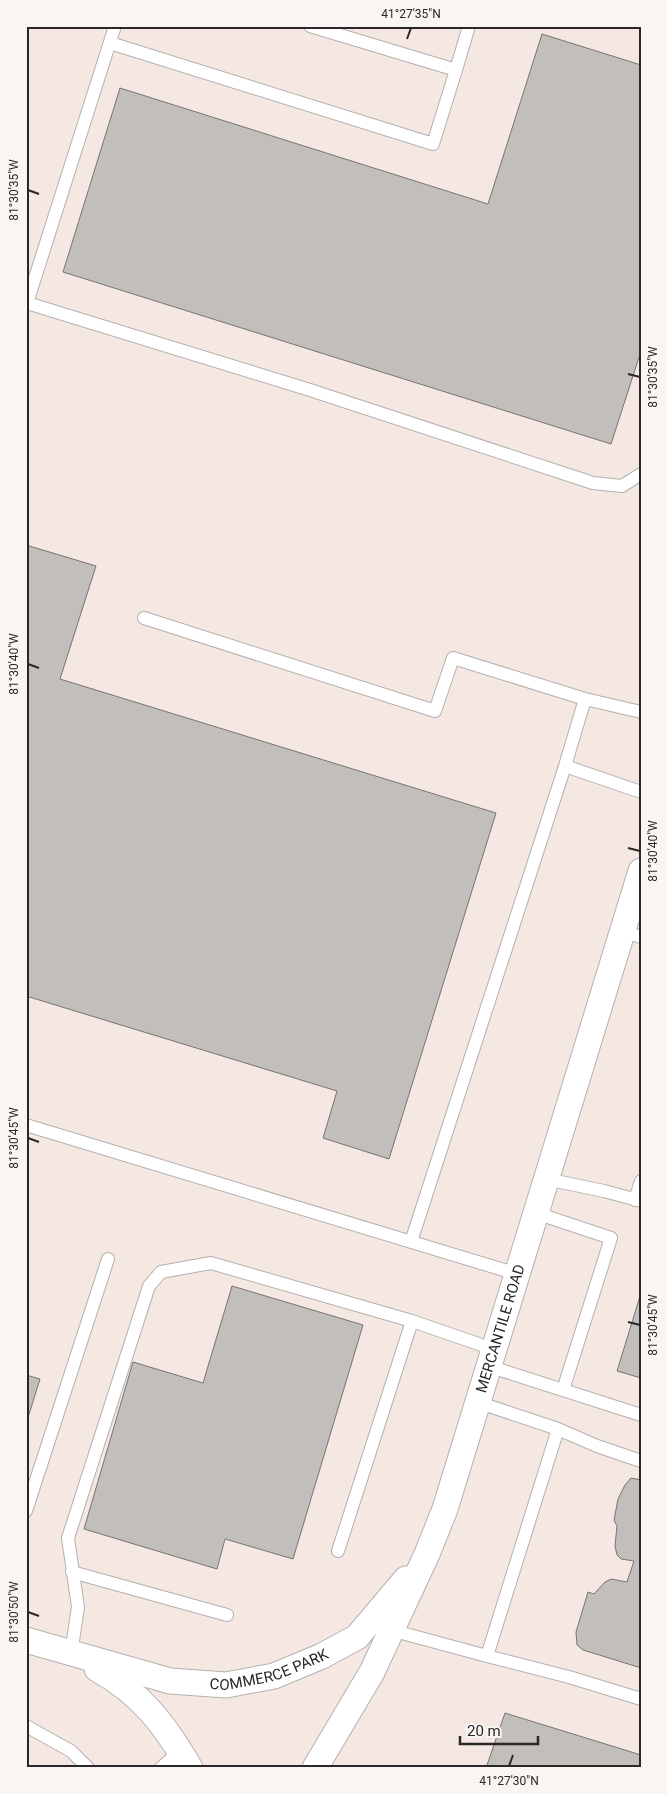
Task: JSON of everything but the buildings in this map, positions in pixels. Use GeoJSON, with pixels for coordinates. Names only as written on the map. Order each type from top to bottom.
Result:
{"type":"FeatureCollection","features":[{"type":"Feature","properties":{"kind":"street","name":"MERCANTILE ROAD"},"geometry":{"type":"LineString","coordinates":[[427,1554],[445,1509],[546,1179],[632,934],[641,871]]}},
{"type":"Feature","properties":{"kind":"street","name":"COMMERCE PARK"},"geometry":{"type":"LineString","coordinates":[[26,1640],[170,1681],[226,1685],[274,1676],[322,1656],[379,1627],[427,1554]]}},
{"type":"Feature","properties":{"kind":"street"},"geometry":{"type":"LineString","coordinates":[[314,1768],[372,1672],[379,1627]]}},
{"type":"Feature","properties":{"kind":"street","name":"COMMERCE PARK"},"geometry":{"type":"LineString","coordinates":[[70,1654],[112,1677],[144,1702],[173,1739],[185,1759]]}},
{"type":"Feature","properties":{"kind":"lane"},"geometry":{"type":"LineString","coordinates":[[115,26],[27,303],[310,390],[593,483],[622,486],[641,474]]}},
{"type":"Feature","properties":{"kind":"lane"},"geometry":{"type":"LineString","coordinates":[[310,26],[456,70]]}},
{"type":"Feature","properties":{"kind":"lane"},"geometry":{"type":"LineString","coordinates":[[110,43],[433,144],[469,26]]}},
{"type":"Feature","properties":{"kind":"lane"},"geometry":{"type":"LineString","coordinates":[[144,618],[435,711],[453,658],[585,699],[641,712]]}},
{"type":"Feature","properties":{"kind":"lane"},"geometry":{"type":"LineString","coordinates":[[411,1242],[585,699]]}},
{"type":"Feature","properties":{"kind":"lane"},"geometry":{"type":"LineString","coordinates":[[565,766],[641,792]]}},
{"type":"Feature","properties":{"kind":"lane"},"geometry":{"type":"LineString","coordinates":[[26,1125],[517,1274]]}},
{"type":"Feature","properties":{"kind":"lane"},"geometry":{"type":"LineString","coordinates":[[546,1179],[638,1200],[641,1181]]}},
{"type":"Feature","properties":{"kind":"lane"},"geometry":{"type":"LineString","coordinates":[[536,1213],[611,1238],[563,1390]]}},
{"type":"Feature","properties":{"kind":"lane"},"geometry":{"type":"LineString","coordinates":[[26,1512],[108,1259]]}},
{"type":"Feature","properties":{"kind":"lane"},"geometry":{"type":"LineString","coordinates":[[70,1654],[78,1607],[68,1538],[149,1286],[161,1272],[210,1263],[412,1321],[563,1390],[641,1415]]}},
{"type":"Feature","properties":{"kind":"lane"},"geometry":{"type":"LineString","coordinates":[[338,1551],[412,1321]]}},
{"type":"Feature","properties":{"kind":"lane"},"geometry":{"type":"LineString","coordinates":[[478,1402],[558,1429],[597,1446],[641,1461]]}},
{"type":"Feature","properties":{"kind":"lane"},"geometry":{"type":"LineString","coordinates":[[487,1656],[558,1429]]}},
{"type":"Feature","properties":{"kind":"lane"},"geometry":{"type":"LineString","coordinates":[[72,1572],[227,1615]]}},
{"type":"Feature","properties":{"kind":"lane"},"geometry":{"type":"LineString","coordinates":[[379,1627],[569,1677],[641,1699]]}},
{"type":"Feature","properties":{"kind":"lane"},"geometry":{"type":"LineString","coordinates":[[26,1726],[71,1751],[88,1768]]}},
{"type":"Feature","properties":{"kind":"lane"},"geometry":{"type":"LineString","coordinates":[[160,1768],[185,1759]]}},
{"type":"Feature","properties":{"kind":"shaded area"},"geometry":{"type":"Polygon","coordinates":[[[26,26],[641,26],[641,1768],[26,1768],[26,26]]]}}]}
